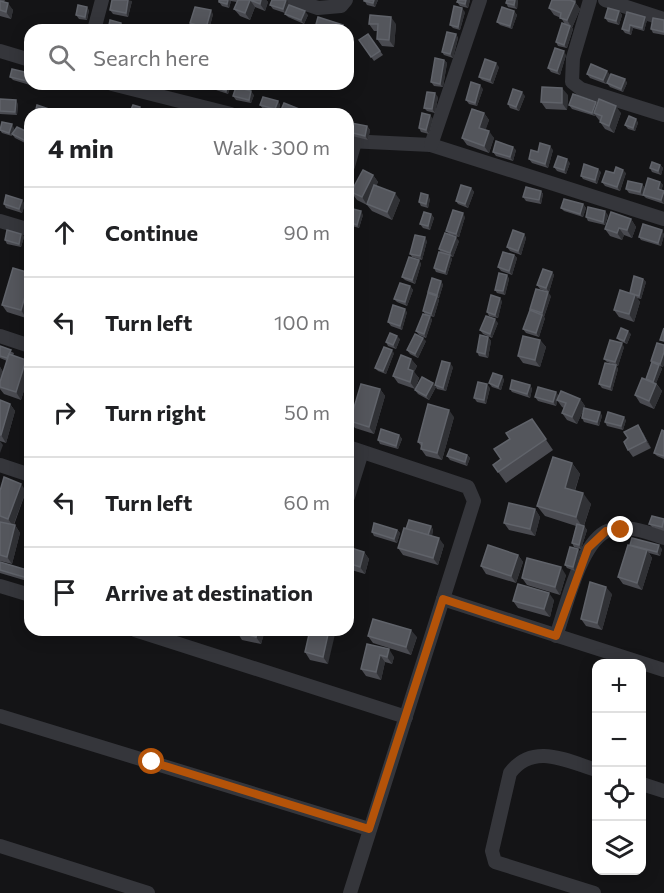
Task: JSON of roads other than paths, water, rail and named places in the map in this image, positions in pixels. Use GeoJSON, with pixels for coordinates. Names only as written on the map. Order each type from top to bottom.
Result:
{"type":"FeatureCollection","features":[{"type":"Feature","properties":{"kind":"street"},"geometry":{"type":"LineString","coordinates":[[96,24],[102,0]]}},
{"type":"Feature","properties":{"kind":"street"},"geometry":{"type":"LineString","coordinates":[[294,0],[329,9],[341,6],[346,0]]}},
{"type":"Feature","properties":{"kind":"street"},"geometry":{"type":"LineString","coordinates":[[431,145],[480,0]]}},
{"type":"Feature","properties":{"kind":"street"},"geometry":{"type":"LineString","coordinates":[[590,0],[573,58],[572,82],[581,89],[664,115]]}},
{"type":"Feature","properties":{"kind":"street"},"geometry":{"type":"LineString","coordinates":[[605,0],[664,19]]}},
{"type":"Feature","properties":{"kind":"street"},"geometry":{"type":"LineString","coordinates":[[0,51],[24,58]]}},
{"type":"Feature","properties":{"kind":"street"},"geometry":{"type":"LineString","coordinates":[[136,90],[207,108]]}},
{"type":"Feature","properties":{"kind":"street"},"geometry":{"type":"LineString","coordinates":[[354,142],[431,145],[664,219]]}},
{"type":"Feature","properties":{"kind":"street"},"geometry":{"type":"LineString","coordinates":[[0,220],[24,228]]}},
{"type":"Feature","properties":{"kind":"street"},"geometry":{"type":"LineString","coordinates":[[0,336],[24,344]]}},
{"type":"Feature","properties":{"kind":"street"},"geometry":{"type":"LineString","coordinates":[[350,893],[474,501],[468,487],[354,449]]}},
{"type":"Feature","properties":{"kind":"street"},"geometry":{"type":"LineString","coordinates":[[354,478],[362,452]]}},
{"type":"Feature","properties":{"kind":"street"},"geometry":{"type":"LineString","coordinates":[[0,465],[24,473]]}},
{"type":"Feature","properties":{"kind":"street"},"geometry":{"type":"LineString","coordinates":[[556,636],[588,548],[606,531],[636,529],[664,538]]}},
{"type":"Feature","properties":{"kind":"street"},"geometry":{"type":"LineString","coordinates":[[0,586],[24,593]]}},
{"type":"Feature","properties":{"kind":"street"},"geometry":{"type":"LineString","coordinates":[[443,599],[664,670]]}},
{"type":"Feature","properties":{"kind":"street"},"geometry":{"type":"LineString","coordinates":[[154,636],[406,717]]}},
{"type":"Feature","properties":{"kind":"street"},"geometry":{"type":"LineString","coordinates":[[0,716],[369,829]]}},
{"type":"Feature","properties":{"kind":"street"},"geometry":{"type":"LineString","coordinates":[[592,768],[546,754],[525,759],[516,766],[510,773],[492,851],[495,862],[594,893]]}},
{"type":"Feature","properties":{"kind":"street"},"geometry":{"type":"LineString","coordinates":[[646,785],[664,791]]}},
{"type":"Feature","properties":{"kind":"street"},"geometry":{"type":"LineString","coordinates":[[0,846],[148,893]]}}]}
